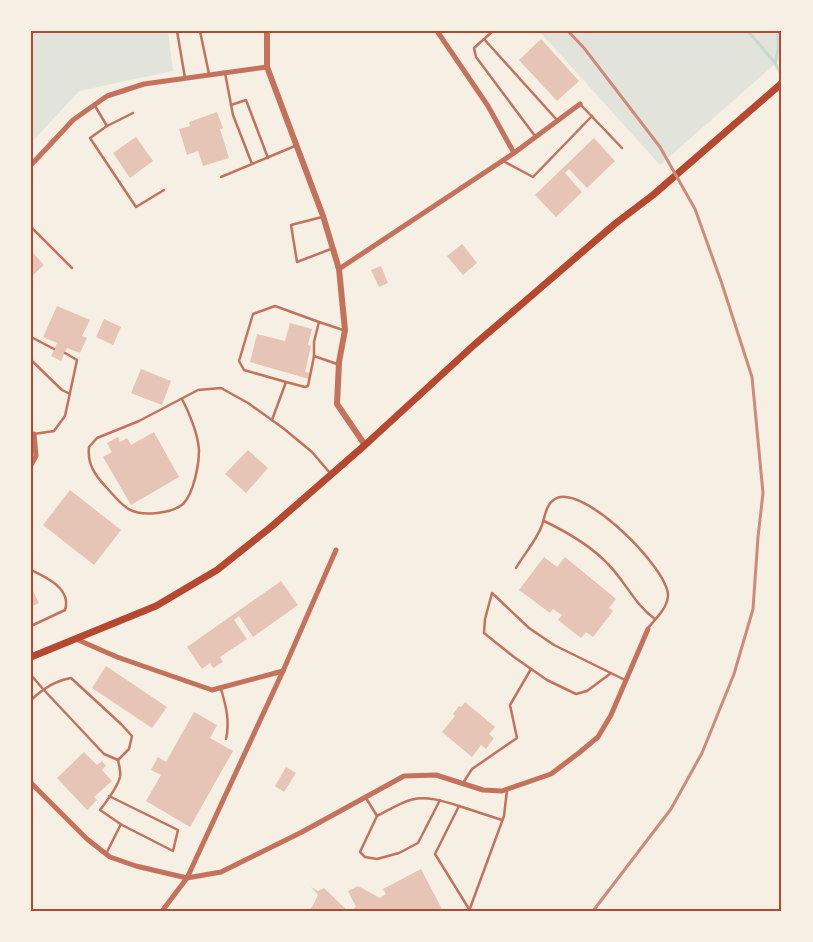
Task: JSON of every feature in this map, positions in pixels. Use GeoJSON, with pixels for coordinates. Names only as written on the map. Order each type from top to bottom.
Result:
{"type":"FeatureCollection","features":[{"type":"Feature","properties":{"kind":"main road"},"geometry":{"type":"LineString","coordinates":[[31,657],[156,606],[217,570],[331,474],[474,345],[616,223],[653,195],[782,83]]}},
{"type":"Feature","properties":{"kind":"street"},"geometry":{"type":"LineString","coordinates":[[267,31],[267,67],[323,216],[340,269],[345,330],[339,364],[337,404],[365,444]]}},
{"type":"Feature","properties":{"kind":"street"},"geometry":{"type":"LineString","coordinates":[[437,31],[488,106],[514,153]]}},
{"type":"Feature","properties":{"kind":"street"},"geometry":{"type":"LineString","coordinates":[[31,165],[73,120],[106,96],[144,84],[267,67]]}},
{"type":"Feature","properties":{"kind":"street"},"geometry":{"type":"LineString","coordinates":[[340,269],[514,153],[580,104]]}},
{"type":"Feature","properties":{"kind":"street"},"geometry":{"type":"LineString","coordinates":[[31,465],[36,456],[33,433]]}},
{"type":"Feature","properties":{"kind":"street"},"geometry":{"type":"LineString","coordinates":[[162,911],[187,878],[283,671],[336,550]]}},
{"type":"Feature","properties":{"kind":"street"},"geometry":{"type":"LineString","coordinates":[[32,786],[87,839],[110,857],[136,866],[187,878],[221,872],[366,798],[404,776],[436,775],[482,790],[502,791],[551,774],[598,737],[611,715],[648,629]]}},
{"type":"Feature","properties":{"kind":"street"},"geometry":{"type":"LineString","coordinates":[[76,639],[117,657],[212,690],[283,671]]}},
{"type":"Feature","properties":{"kind":"lane"},"geometry":{"type":"LineString","coordinates":[[177,31],[185,79]]}},
{"type":"Feature","properties":{"kind":"lane"},"geometry":{"type":"LineString","coordinates":[[200,31],[209,76]]}},
{"type":"Feature","properties":{"kind":"lane"},"geometry":{"type":"LineString","coordinates":[[493,31],[474,48],[476,57],[536,137]]}},
{"type":"Feature","properties":{"kind":"lane"},"geometry":{"type":"LineString","coordinates":[[484,39],[558,120]]}},
{"type":"Feature","properties":{"kind":"lane"},"geometry":{"type":"LineString","coordinates":[[225,73],[231,105],[252,164]]}},
{"type":"Feature","properties":{"kind":"lane"},"geometry":{"type":"LineString","coordinates":[[231,105],[246,100],[268,158]]}},
{"type":"Feature","properties":{"kind":"lane"},"geometry":{"type":"LineString","coordinates":[[94,104],[107,126]]}},
{"type":"Feature","properties":{"kind":"lane"},"geometry":{"type":"LineString","coordinates":[[580,104],[622,148]]}},
{"type":"Feature","properties":{"kind":"lane"},"geometry":{"type":"LineString","coordinates":[[133,113],[107,126],[90,138],[136,207],[164,190]]}},
{"type":"Feature","properties":{"kind":"lane"},"geometry":{"type":"LineString","coordinates":[[503,160],[533,177],[592,116]]}},
{"type":"Feature","properties":{"kind":"lane"},"geometry":{"type":"LineString","coordinates":[[221,177],[297,146]]}},
{"type":"Feature","properties":{"kind":"lane"},"geometry":{"type":"LineString","coordinates":[[323,216],[291,224],[297,262],[333,248]]}},
{"type":"Feature","properties":{"kind":"lane"},"geometry":{"type":"LineString","coordinates":[[31,227],[72,268]]}},
{"type":"Feature","properties":{"kind":"lane"},"geometry":{"type":"LineString","coordinates":[[319,322],[314,342],[314,356],[308,386],[305,387],[244,370],[238,361],[253,314],[275,306],[345,330]]}},
{"type":"Feature","properties":{"kind":"lane"},"geometry":{"type":"LineString","coordinates":[[31,339],[33,338],[54,349]]}},
{"type":"Feature","properties":{"kind":"lane"},"geometry":{"type":"LineString","coordinates":[[33,433],[54,431],[65,416],[77,360],[65,353]]}},
{"type":"Feature","properties":{"kind":"lane"},"geometry":{"type":"LineString","coordinates":[[314,356],[339,364]]}},
{"type":"Feature","properties":{"kind":"lane"},"geometry":{"type":"LineString","coordinates":[[31,360],[62,390],[70,394]]}},
{"type":"Feature","properties":{"kind":"lane"},"geometry":{"type":"LineString","coordinates":[[272,420],[286,382]]}},
{"type":"Feature","properties":{"kind":"lane"},"geometry":{"type":"LineString","coordinates":[[182,398],[190,414],[199,449],[194,482],[183,504],[169,511],[144,514],[124,508],[94,474],[88,456],[88,447],[97,438],[139,421],[182,398],[198,390],[221,388],[248,403],[312,452],[331,474]]}},
{"type":"Feature","properties":{"kind":"lane"},"geometry":{"type":"LineString","coordinates":[[516,568],[541,528],[547,506],[554,499],[563,495],[580,500],[610,520],[632,540],[668,590],[668,599],[660,614],[648,629]]}},
{"type":"Feature","properties":{"kind":"lane"},"geometry":{"type":"LineString","coordinates":[[543,521],[566,532],[608,564],[643,610],[655,619]]}},
{"type":"Feature","properties":{"kind":"lane"},"geometry":{"type":"LineString","coordinates":[[31,570],[50,580],[62,592],[67,604],[65,610],[31,626]]}},
{"type":"Feature","properties":{"kind":"lane"},"geometry":{"type":"LineString","coordinates":[[611,673],[587,691],[576,694],[547,680],[484,633],[485,620],[492,593],[528,628],[554,645],[627,680]]}},
{"type":"Feature","properties":{"kind":"lane"},"geometry":{"type":"LineString","coordinates":[[463,784],[472,769],[516,738],[510,705],[531,669]]}},
{"type":"Feature","properties":{"kind":"lane"},"geometry":{"type":"LineString","coordinates":[[31,675],[104,754],[118,760]]}},
{"type":"Feature","properties":{"kind":"lane"},"geometry":{"type":"LineString","coordinates":[[31,700],[43,689],[59,680],[72,678],[132,736],[129,749],[118,760]]}},
{"type":"Feature","properties":{"kind":"lane"},"geometry":{"type":"LineString","coordinates":[[221,688],[227,709],[228,728],[226,739]]}},
{"type":"Feature","properties":{"kind":"lane"},"geometry":{"type":"LineString","coordinates":[[109,796],[178,830],[173,851],[121,824],[100,810],[120,776],[118,760]]}},
{"type":"Feature","properties":{"kind":"lane"},"geometry":{"type":"LineString","coordinates":[[469,910],[502,820],[507,789]]}},
{"type":"Feature","properties":{"kind":"lane"},"geometry":{"type":"LineString","coordinates":[[440,800],[418,843],[399,853],[377,859],[364,857],[360,852],[377,816],[403,802],[419,797],[440,800],[502,820]]}},
{"type":"Feature","properties":{"kind":"lane"},"geometry":{"type":"LineString","coordinates":[[366,798],[377,816]]}},
{"type":"Feature","properties":{"kind":"lane"},"geometry":{"type":"LineString","coordinates":[[459,806],[435,854],[469,910]]}},
{"type":"Feature","properties":{"kind":"lane"},"geometry":{"type":"LineString","coordinates":[[106,854],[121,824]]}},
{"type":"Feature","properties":{"kind":"shaded area"},"geometry":{"type":"Polygon","coordinates":[[[31,31],[168,31],[173,71],[79,91],[31,143],[31,31]]]}},
{"type":"Feature","properties":{"kind":"shaded area"},"geometry":{"type":"Polygon","coordinates":[[[539,31],[782,31],[782,58],[660,165],[539,31]]]}},
{"type":"Feature","properties":{"kind":"building"},"geometry":{"type":"Polygon","coordinates":[[[541,39],[579,81],[557,101],[519,60],[541,39]]]}},
{"type":"Feature","properties":{"kind":"building"},"geometry":{"type":"Polygon","coordinates":[[[217,112],[223,128],[220,129],[229,158],[203,166],[198,151],[187,155],[179,129],[190,126],[189,122],[217,112]]]}},
{"type":"Feature","properties":{"kind":"building"},"geometry":{"type":"Polygon","coordinates":[[[136,137],[153,161],[130,178],[113,153],[136,137]]]}},
{"type":"Feature","properties":{"kind":"building"},"geometry":{"type":"Polygon","coordinates":[[[594,138],[615,161],[587,188],[569,169],[565,173],[582,192],[556,217],[535,195],[594,138]]]}},
{"type":"Feature","properties":{"kind":"building"},"geometry":{"type":"Polygon","coordinates":[[[462,244],[477,263],[463,275],[447,256],[462,244]]]}},
{"type":"Feature","properties":{"kind":"building"},"geometry":{"type":"Polygon","coordinates":[[[31,251],[44,265],[31,277],[31,251]]]}},
{"type":"Feature","properties":{"kind":"building"},"geometry":{"type":"Polygon","coordinates":[[[381,266],[388,283],[379,287],[371,270],[381,266]]]}},
{"type":"Feature","properties":{"kind":"building"},"geometry":{"type":"Polygon","coordinates":[[[57,306],[90,320],[82,336],[87,338],[80,353],[67,348],[61,361],[51,356],[57,343],[43,337],[57,306]]]}},
{"type":"Feature","properties":{"kind":"building"},"geometry":{"type":"Polygon","coordinates":[[[104,319],[121,327],[113,345],[96,337],[104,319]]]}},
{"type":"Feature","properties":{"kind":"building"},"geometry":{"type":"Polygon","coordinates":[[[290,323],[312,329],[308,345],[311,346],[305,372],[310,373],[309,379],[250,362],[257,334],[285,341],[290,323]]]}},
{"type":"Feature","properties":{"kind":"building"},"geometry":{"type":"Polygon","coordinates":[[[141,369],[171,381],[162,405],[131,393],[141,369]]]}},
{"type":"Feature","properties":{"kind":"building"},"geometry":{"type":"Polygon","coordinates":[[[154,432],[179,477],[131,505],[103,457],[112,452],[107,443],[118,437],[120,442],[127,438],[131,445],[154,432]]]}},
{"type":"Feature","properties":{"kind":"building"},"geometry":{"type":"Polygon","coordinates":[[[248,450],[268,468],[246,493],[225,474],[248,450]]]}},
{"type":"Feature","properties":{"kind":"building"},"geometry":{"type":"Polygon","coordinates":[[[70,490],[121,530],[94,565],[43,525],[70,490]]]}},
{"type":"Feature","properties":{"kind":"building"},"geometry":{"type":"Polygon","coordinates":[[[544,557],[557,567],[565,557],[616,599],[609,608],[613,611],[593,637],[586,632],[581,638],[558,620],[562,615],[553,609],[550,613],[519,590],[544,557]]]}},
{"type":"Feature","properties":{"kind":"building"},"geometry":{"type":"Polygon","coordinates":[[[281,581],[298,605],[253,637],[239,616],[234,620],[247,639],[220,657],[223,662],[213,668],[210,663],[202,669],[187,647],[281,581]]]}},
{"type":"Feature","properties":{"kind":"building"},"geometry":{"type":"Polygon","coordinates":[[[31,587],[39,603],[31,607],[31,587]]]}},
{"type":"Feature","properties":{"kind":"building"},"geometry":{"type":"Polygon","coordinates":[[[106,666],[167,707],[152,728],[92,688],[106,666]]]}},
{"type":"Feature","properties":{"kind":"building"},"geometry":{"type":"Polygon","coordinates":[[[465,702],[495,727],[489,734],[494,738],[486,749],[481,745],[472,757],[442,732],[455,716],[453,714],[459,706],[461,707],[465,702]]]}},
{"type":"Feature","properties":{"kind":"building"},"geometry":{"type":"Polygon","coordinates":[[[194,712],[217,725],[210,738],[233,751],[190,827],[146,801],[161,775],[151,770],[158,757],[166,762],[194,712]]]}},
{"type":"Feature","properties":{"kind":"building"},"geometry":{"type":"Polygon","coordinates":[[[84,752],[97,765],[102,761],[106,766],[102,770],[112,781],[94,797],[97,800],[87,810],[57,778],[84,752]]]}},
{"type":"Feature","properties":{"kind":"building"},"geometry":{"type":"Polygon","coordinates":[[[286,767],[296,773],[284,792],[275,786],[286,767]]]}},
{"type":"Feature","properties":{"kind":"building"},"geometry":{"type":"Polygon","coordinates":[[[421,869],[443,911],[350,911],[356,907],[348,891],[358,886],[380,898],[386,894],[383,889],[421,869]]]}},
{"type":"Feature","properties":{"kind":"building"},"geometry":{"type":"Polygon","coordinates":[[[311,887],[318,891],[324,888],[348,911],[310,911],[318,895],[311,887]]]}},
{"type":"Feature","properties":{"kind":"waterway"},"geometry":{"type":"LineString","coordinates":[[748,31],[775,63],[782,76]]}},
{"type":"Feature","properties":{"kind":"waterway"},"geometry":{"type":"LineString","coordinates":[[775,63],[778,50],[778,31]]}},
{"type":"Feature","properties":{"kind":"railway"},"geometry":{"type":"LineString","coordinates":[[568,31],[584,48],[660,147],[695,209],[752,377],[763,493],[753,609],[734,674],[702,753],[671,809],[593,911]]}}]}
